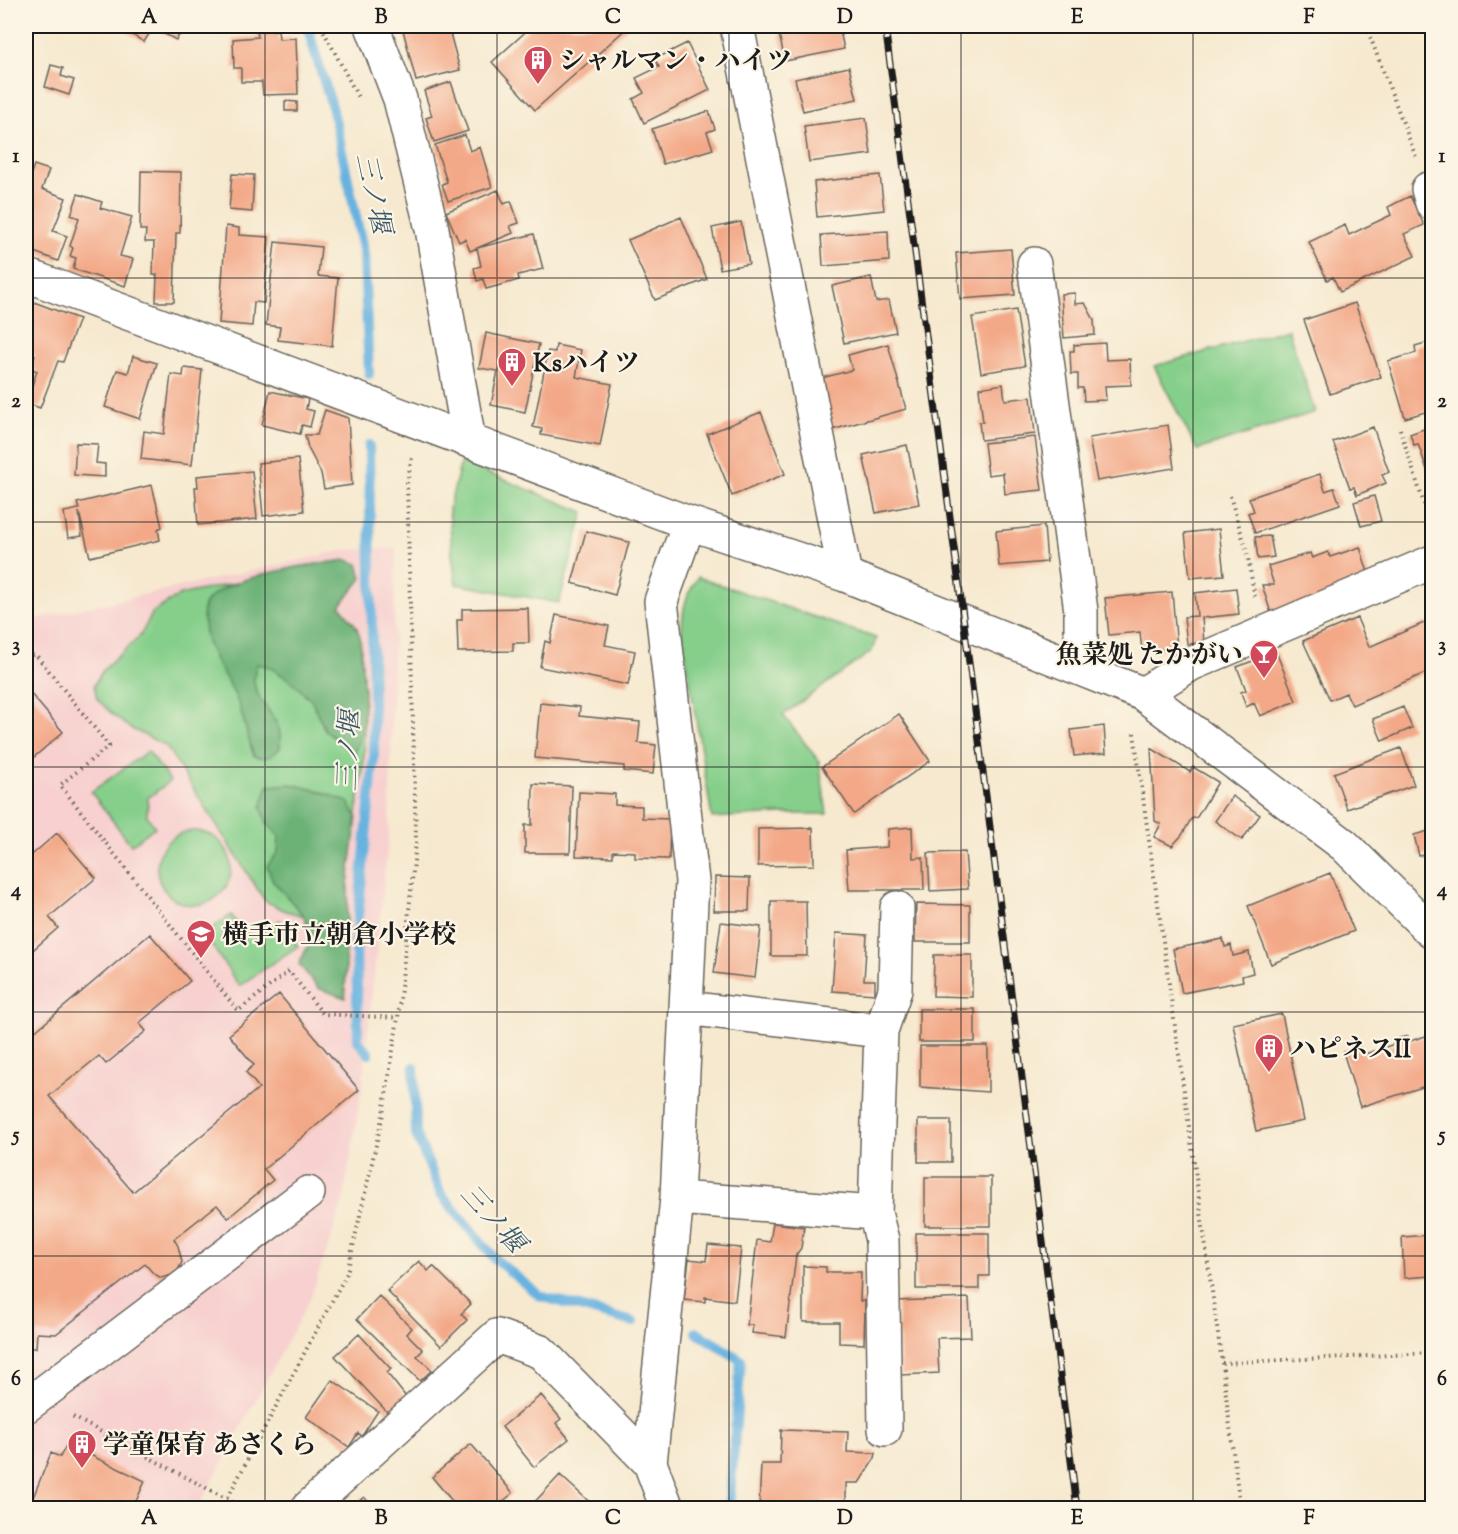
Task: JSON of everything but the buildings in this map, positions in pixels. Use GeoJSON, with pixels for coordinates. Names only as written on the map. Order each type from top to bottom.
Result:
{"type":"FeatureCollection","features":[{"type":"Feature","properties":{"kind":"street"},"geometry":{"type":"LineString","coordinates":[[372,26],[400,99],[432,229],[469,441]]}},
{"type":"Feature","properties":{"kind":"street"},"geometry":{"type":"LineString","coordinates":[[737,26],[844,575]]}},
{"type":"Feature","properties":{"kind":"street"},"geometry":{"type":"LineString","coordinates":[[1034,264],[1081,611],[1081,669]]}},
{"type":"Feature","properties":{"kind":"street"},"geometry":{"type":"LineString","coordinates":[[26,275],[688,523],[844,575],[1136,691],[1344,845],[1432,932]]}},
{"type":"Feature","properties":{"kind":"street"},"geometry":{"type":"LineString","coordinates":[[650,1463],[677,1198],[692,881],[661,601],[688,523]]}},
{"type":"Feature","properties":{"kind":"street"},"geometry":{"type":"LineString","coordinates":[[1136,691],[1191,664],[1432,562]]}},
{"type":"Feature","properties":{"kind":"street"},"geometry":{"type":"LineString","coordinates":[[885,1429],[882,1240],[874,1214],[881,1031],[895,990],[897,908]]}},
{"type":"Feature","properties":{"kind":"street"},"geometry":{"type":"LineString","coordinates":[[686,1008],[881,1031]]}},
{"type":"Feature","properties":{"kind":"street"},"geometry":{"type":"LineString","coordinates":[[33,1401],[308,1193]]}},
{"type":"Feature","properties":{"kind":"street"},"geometry":{"type":"LineString","coordinates":[[677,1198],[874,1214]]}},
{"type":"Feature","properties":{"kind":"street"},"geometry":{"type":"LineString","coordinates":[[308,1509],[497,1336],[541,1352],[650,1463],[667,1509]]}},
{"type":"Feature","properties":{"kind":"path"},"geometry":{"type":"LineString","coordinates":[[321,26],[360,102]]}},
{"type":"Feature","properties":{"kind":"path"},"geometry":{"type":"LineString","coordinates":[[1366,26],[1430,196]]}},
{"type":"Feature","properties":{"kind":"path"},"geometry":{"type":"LineString","coordinates":[[222,1509],[347,1273],[383,1114],[397,1018],[416,842],[407,483],[418,421]]}},
{"type":"Feature","properties":{"kind":"path"},"geometry":{"type":"LineString","coordinates":[[1400,429],[1432,530]]}},
{"type":"Feature","properties":{"kind":"path"},"geometry":{"type":"LineString","coordinates":[[1230,496],[1247,552],[1261,634]]}},
{"type":"Feature","properties":{"kind":"path"},"geometry":{"type":"LineString","coordinates":[[26,655],[36,655],[109,746],[60,785],[238,1011],[289,971],[323,1014],[397,1018]]}},
{"type":"Feature","properties":{"kind":"path"},"geometry":{"type":"LineString","coordinates":[[1136,691],[1240,1509]]}},
{"type":"Feature","properties":{"kind":"path"},"geometry":{"type":"LineString","coordinates":[[1222,1363],[1432,1353]]}},
{"type":"Feature","properties":{"kind":"path"},"geometry":{"type":"LineString","coordinates":[[33,1401],[59,1409],[244,1509]]}},
{"type":"Feature","properties":{"kind":"shaded area","name":"横手市立朝倉小学校"},"geometry":{"type":"Polygon","coordinates":[[[396,548],[389,832],[362,1088],[343,1202],[310,1299],[198,1508],[26,1508],[26,621],[345,550],[396,548]]]}},
{"type":"Feature","properties":{"kind":"green space"},"geometry":{"type":"Polygon","coordinates":[[[1288,329],[1315,412],[1197,450],[1154,366],[1288,329]]]}},
{"type":"Feature","properties":{"kind":"green space"},"geometry":{"type":"Polygon","coordinates":[[[461,462],[584,512],[559,603],[456,584],[449,508],[461,462]]]}},
{"type":"Feature","properties":{"kind":"green space"},"geometry":{"type":"Polygon","coordinates":[[[347,560],[358,564],[362,578],[340,606],[356,626],[360,637],[364,693],[364,760],[348,883],[345,998],[318,988],[299,964],[311,940],[304,916],[265,901],[166,746],[130,728],[113,715],[97,699],[94,685],[103,670],[140,636],[153,612],[180,595],[295,567],[347,560]]]}},
{"type":"Feature","properties":{"kind":"green space"},"geometry":{"type":"Polygon","coordinates":[[[347,560],[358,564],[362,578],[340,606],[356,626],[360,637],[364,693],[363,728],[354,754],[325,730],[312,701],[290,680],[268,666],[257,664],[254,684],[279,729],[280,748],[268,757],[254,756],[236,698],[208,644],[203,609],[210,598],[224,588],[244,580],[290,569],[347,560]]]}},
{"type":"Feature","properties":{"kind":"green space"},"geometry":{"type":"Polygon","coordinates":[[[698,577],[876,638],[872,651],[783,715],[819,761],[827,814],[712,818],[682,633],[685,604],[698,577]]]}},
{"type":"Feature","properties":{"kind":"green space"},"geometry":{"type":"Polygon","coordinates":[[[148,751],[170,781],[148,798],[147,816],[155,827],[131,845],[91,792],[148,751]]]}},
{"type":"Feature","properties":{"kind":"green space"},"geometry":{"type":"Polygon","coordinates":[[[290,784],[320,791],[348,802],[357,817],[348,883],[345,998],[318,988],[299,964],[311,940],[304,916],[273,881],[267,866],[278,852],[279,836],[267,823],[261,807],[268,786],[290,784]]]}},
{"type":"Feature","properties":{"kind":"green space"},"geometry":{"type":"Polygon","coordinates":[[[194,831],[208,834],[220,842],[228,854],[231,868],[228,882],[220,894],[208,902],[194,905],[180,902],[168,894],[160,882],[157,868],[160,854],[168,842],[180,834],[194,831]]]}},
{"type":"Feature","properties":{"kind":"green space"},"geometry":{"type":"Polygon","coordinates":[[[231,915],[243,932],[255,936],[280,920],[298,946],[239,986],[204,934],[231,915]]]}},
{"type":"Feature","properties":{"kind":"waterway","name":"三ノ堰"},"geometry":{"type":"LineString","coordinates":[[307,26],[333,110],[364,254],[369,374]]}},
{"type":"Feature","properties":{"kind":"waterway","name":"三ノ堰"},"geometry":{"type":"LineString","coordinates":[[369,445],[374,756],[356,937],[358,1041],[369,1054]]}},
{"type":"Feature","properties":{"kind":"waterway","name":"三ノ堰"},"geometry":{"type":"LineString","coordinates":[[414,1067],[416,1134],[441,1194],[496,1260],[540,1296],[633,1322]]}},
{"type":"Feature","properties":{"kind":"waterway","name":"三ノ堰"},"geometry":{"type":"LineString","coordinates":[[696,1332],[741,1360],[729,1508]]}},
{"type":"Feature","properties":{"kind":"railway"},"geometry":{"type":"LineString","coordinates":[[885,26],[1077,1508]]}},
{"type":"Feature","properties":{"kind":"place","name":"シャルマン・ハイツ"},"geometry":{"type":"Point","coordinates":[538,86]}},
{"type":"Feature","properties":{"kind":"place","name":"Ksハイツ"},"geometry":{"type":"Point","coordinates":[512,388]}},
{"type":"Feature","properties":{"kind":"place","name":"魚菜処 たかがい"},"geometry":{"type":"Point","coordinates":[1264,680]}},
{"type":"Feature","properties":{"kind":"place","name":"横手市立朝倉小学校"},"geometry":{"type":"Point","coordinates":[201,960]}},
{"type":"Feature","properties":{"kind":"place","name":"ハピネスII"},"geometry":{"type":"Point","coordinates":[1269,1074]}},
{"type":"Feature","properties":{"kind":"place","name":"学童保育 あさくら"},"geometry":{"type":"Point","coordinates":[82,1470]}}]}
